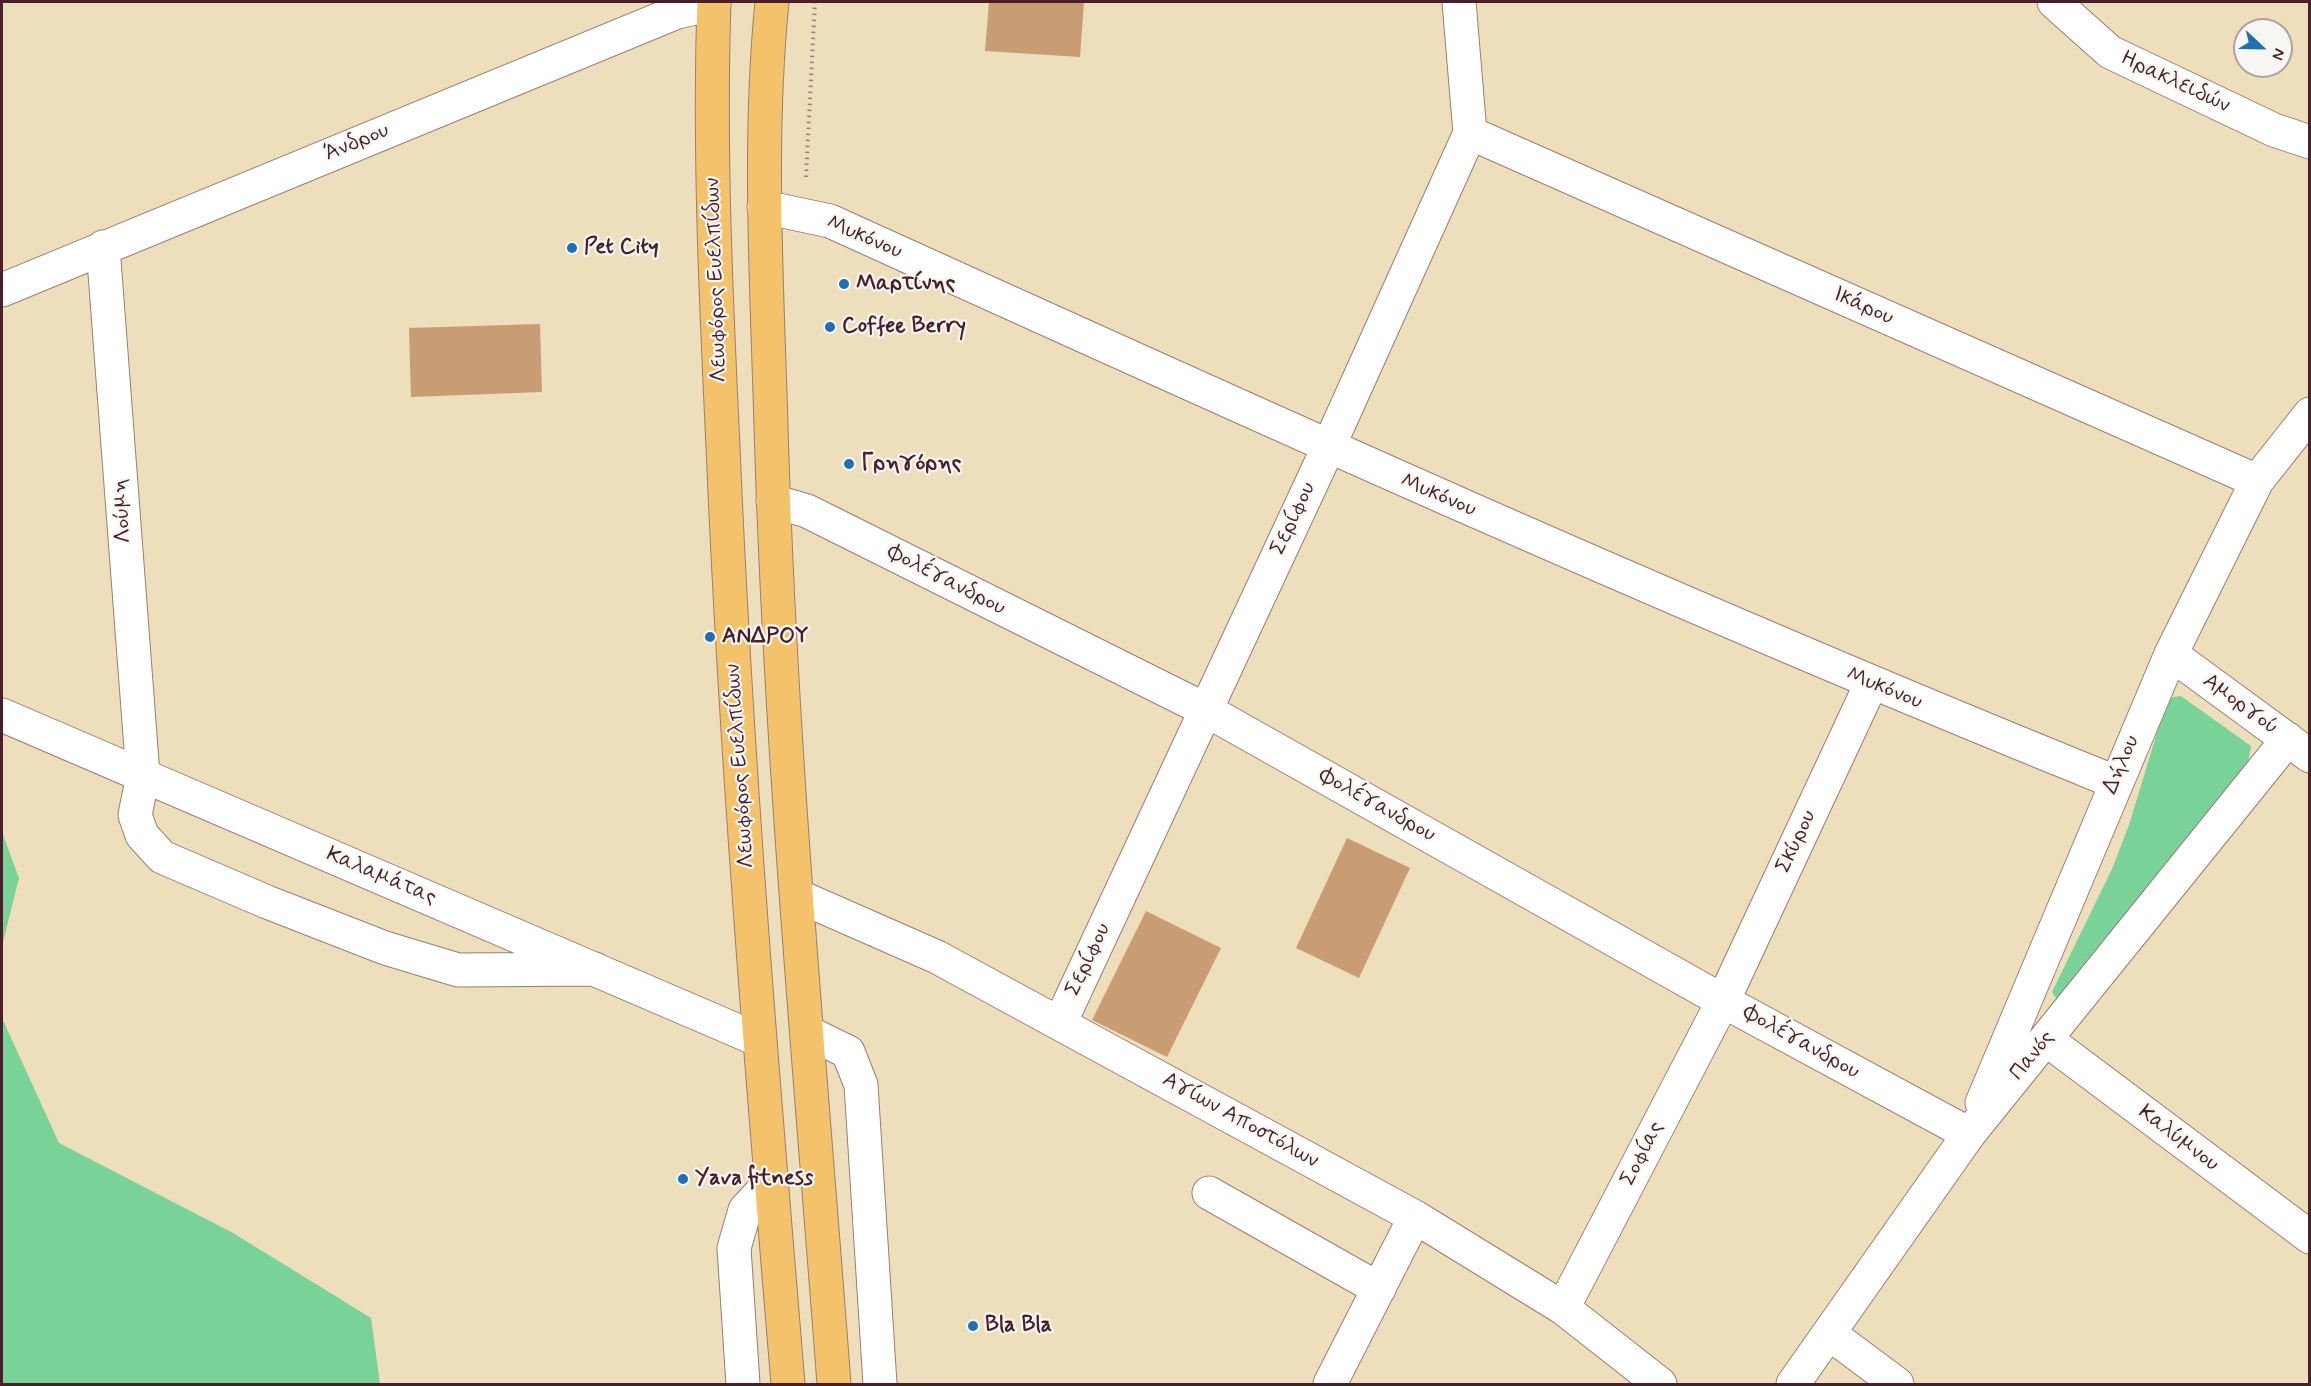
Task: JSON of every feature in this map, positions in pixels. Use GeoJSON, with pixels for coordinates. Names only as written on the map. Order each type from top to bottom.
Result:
{"type":"FeatureCollection","features":[{"type":"Feature","properties":{"kind":"main road","name":"Λεωφόρος Ευελπίδων"},"geometry":{"type":"LineString","coordinates":[[772,2],[764,207],[773,501],[783,721],[834,1384]]}},
{"type":"Feature","properties":{"kind":"main road","name":"Λεωφόρος Ευελπίδων"},"geometry":{"type":"LineString","coordinates":[[714,3],[712,207],[726,534],[759,1040],[788,1384]]}},
{"type":"Feature","properties":{"kind":"street","name":"Σερίφου"},"geometry":{"type":"LineString","coordinates":[[1060,1023],[1328,448],[1470,133],[1460,2]]}},
{"type":"Feature","properties":{"kind":"street","name":"Ηρακλειδών"},"geometry":{"type":"LineString","coordinates":[[2054,2],[2110,52],[2274,130],[2310,142]]}},
{"type":"Feature","properties":{"kind":"street","name":"Άνδρου"},"geometry":{"type":"LineString","coordinates":[[2,290],[677,12],[714,3]]}},
{"type":"Feature","properties":{"kind":"street","name":"Ικάρου"},"geometry":{"type":"LineString","coordinates":[[1470,133],[2257,481]]}},
{"type":"Feature","properties":{"kind":"street","name":"Μυκόνου"},"geometry":{"type":"LineString","coordinates":[[764,207],[830,221],[1328,448],[1871,684],[2115,782]]}},
{"type":"Feature","properties":{"kind":"street","name":"Λούμη"},"geometry":{"type":"LineString","coordinates":[[103,247],[143,775],[135,815],[142,835],[162,857],[256,898],[385,948],[458,970],[595,969]]}},
{"type":"Feature","properties":{"kind":"street","name":"Δήλου"},"geometry":{"type":"LineString","coordinates":[[1969,1134],[2115,782],[2171,654],[2257,481],[2310,414]]}},
{"type":"Feature","properties":{"kind":"street","name":"Φολέγανδρου"},"geometry":{"type":"LineString","coordinates":[[773,501],[807,511],[1204,710],[1723,1001],[1969,1134]]}},
{"type":"Feature","properties":{"kind":"street","name":"Αμοργού"},"geometry":{"type":"LineString","coordinates":[[2171,654],[2299,748]]}},
{"type":"Feature","properties":{"kind":"street","name":"Σκύρου"},"geometry":{"type":"LineString","coordinates":[[1723,1001],[1871,684]]}},
{"type":"Feature","properties":{"kind":"street","name":"Καλαμάτας"},"geometry":{"type":"LineString","coordinates":[[2,715],[759,1040]]}},
{"type":"Feature","properties":{"kind":"street","name":"Πανός"},"geometry":{"type":"LineString","coordinates":[[1792,1384],[1830,1334],[1969,1134],[2299,748]]}},
{"type":"Feature","properties":{"kind":"street","name":"Αγίων Αποστόλων"},"geometry":{"type":"LineString","coordinates":[[798,896],[937,957],[1416,1217],[1563,1308],[1660,1384]]}},
{"type":"Feature","properties":{"kind":"street","name":"Σοφίας"},"geometry":{"type":"LineString","coordinates":[[1563,1308],[1723,1001]]}},
{"type":"Feature","properties":{"kind":"street"},"geometry":{"type":"LineString","coordinates":[[807,1032],[848,1052],[861,1085],[880,1384]]}},
{"type":"Feature","properties":{"kind":"street","name":"Καλύμνου"},"geometry":{"type":"LineString","coordinates":[[2047,1040],[2310,1237]]}},
{"type":"Feature","properties":{"kind":"street"},"geometry":{"type":"LineString","coordinates":[[744,1384],[734,1248],[745,1210],[771,1182]]}},
{"type":"Feature","properties":{"kind":"street"},"geometry":{"type":"LineString","coordinates":[[1209,1193],[1378,1289]]}},
{"type":"Feature","properties":{"kind":"street"},"geometry":{"type":"LineString","coordinates":[[1329,1384],[1416,1217]]}},
{"type":"Feature","properties":{"kind":"street"},"geometry":{"type":"LineString","coordinates":[[1830,1334],[1897,1384]]}},
{"type":"Feature","properties":{"kind":"path"},"geometry":{"type":"LineString","coordinates":[[815,2],[806,179],[831,190],[830,221]]}},
{"type":"Feature","properties":{"kind":"green space"},"geometry":{"type":"Polygon","coordinates":[[[2181,696],[2251,746],[2248,763],[2062,998],[2056,998],[2052,992],[2112,869],[2129,825],[2166,703],[2173,697],[2181,696]]]}},
{"type":"Feature","properties":{"kind":"green space"},"geometry":{"type":"Polygon","coordinates":[[[2,832],[19,878],[2,946],[2,832]]]}},
{"type":"Feature","properties":{"kind":"green space"},"geometry":{"type":"Polygon","coordinates":[[[2,1018],[59,1143],[233,1233],[371,1318],[380,1384],[2,1384],[2,1018]]]}},
{"type":"Feature","properties":{"kind":"building"},"geometry":{"type":"Polygon","coordinates":[[[989,2],[1084,2],[1080,57],[985,51],[989,2]]]}},
{"type":"Feature","properties":{"kind":"building"},"geometry":{"type":"Polygon","coordinates":[[[540,324],[542,392],[411,397],[409,328],[540,324]]]}},
{"type":"Feature","properties":{"kind":"building"},"geometry":{"type":"Polygon","coordinates":[[[1347,838],[1410,868],[1359,978],[1296,948],[1347,838]]]}},
{"type":"Feature","properties":{"kind":"building"},"geometry":{"type":"Polygon","coordinates":[[[1146,911],[1221,948],[1167,1057],[1092,1020],[1146,911]]]}},
{"type":"Feature","properties":{"kind":"place","name":"Pet City"},"geometry":{"type":"Point","coordinates":[572,248]}},
{"type":"Feature","properties":{"kind":"place","name":"Μαρτίνης"},"geometry":{"type":"Point","coordinates":[844,284]}},
{"type":"Feature","properties":{"kind":"place","name":"Coffee Berry"},"geometry":{"type":"Point","coordinates":[830,327]}},
{"type":"Feature","properties":{"kind":"place","name":"Γρηγόρης"},"geometry":{"type":"Point","coordinates":[849,464]}},
{"type":"Feature","properties":{"kind":"place","name":"ΑΝΔΡΟΥ"},"geometry":{"type":"Point","coordinates":[710,637]}},
{"type":"Feature","properties":{"kind":"place","name":"Yava fitness"},"geometry":{"type":"Point","coordinates":[683,1179]}},
{"type":"Feature","properties":{"kind":"place","name":"Bla Bla"},"geometry":{"type":"Point","coordinates":[973,1326]}}]}
